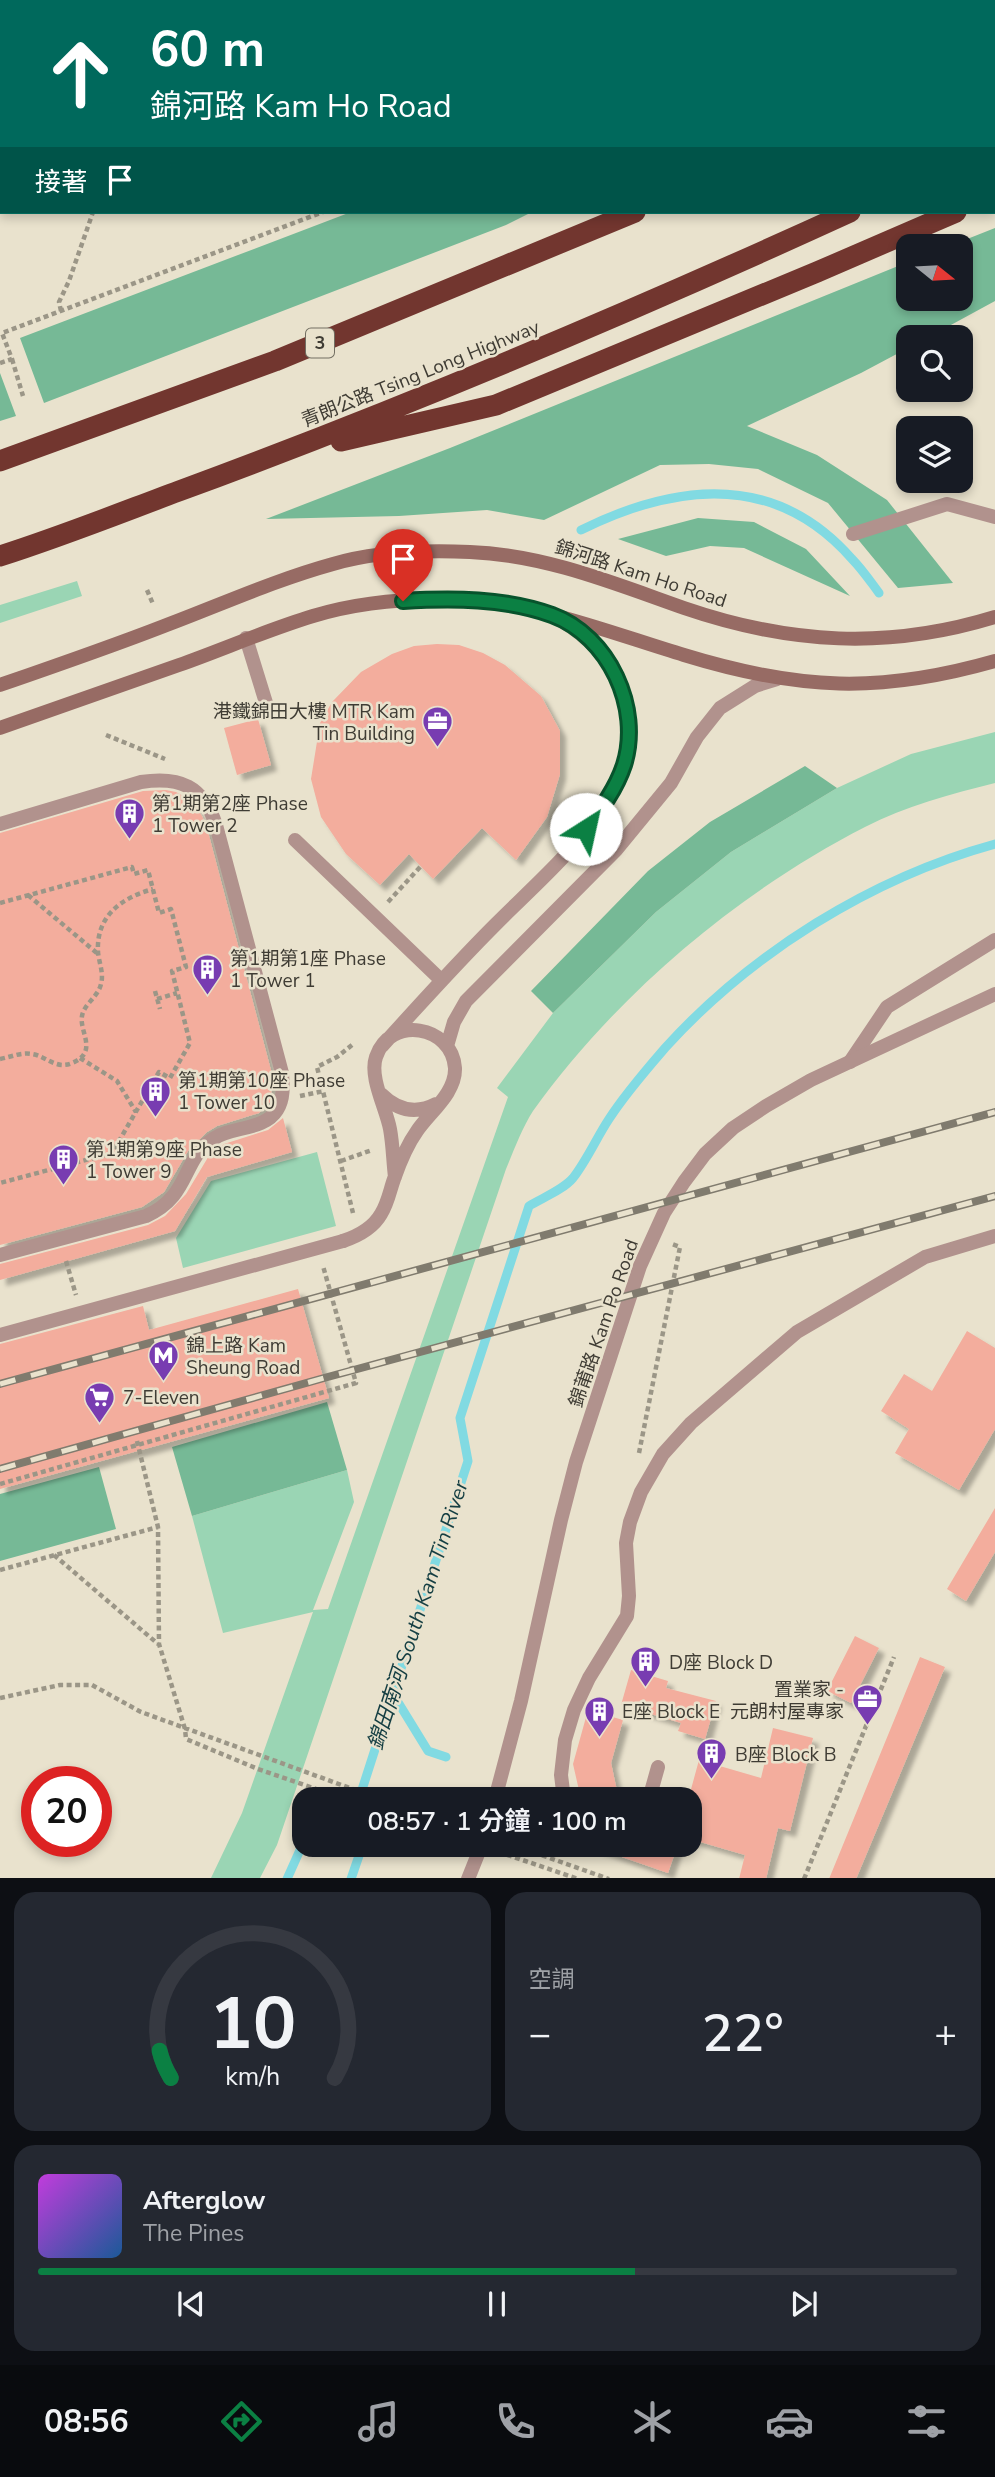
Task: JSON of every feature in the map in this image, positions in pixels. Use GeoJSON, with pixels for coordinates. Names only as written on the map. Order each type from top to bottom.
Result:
{"type":"FeatureCollection","features":[{"type":"Feature","properties":{"kind":"highway","name":"3"},"geometry":{"type":"LineString","coordinates":[[0,461],[275,361],[630,214]]}},
{"type":"Feature","properties":{"kind":"highway","name":"青朗公路 Tsing Long Highway"},"geometry":{"type":"LineString","coordinates":[[0,556],[267,459],[472,378],[679,290],[846,214]]}},
{"type":"Feature","properties":{"kind":"highway"},"geometry":{"type":"LineString","coordinates":[[267,459],[496,405],[952,214]]}},
{"type":"Feature","properties":{"kind":"main road","name":"錦河路 Kam Ho Road"},"geometry":{"type":"LineString","coordinates":[[0,685],[162,627],[276,582],[335,563],[399,553],[471,552],[542,561],[577,570],[729,622],[821,637],[867,640],[914,636],[995,617]]}},
{"type":"Feature","properties":{"kind":"main road"},"geometry":{"type":"LineString","coordinates":[[0,728],[316,615],[403,601],[463,600],[522,608],[722,667],[777,679],[844,685],[879,684],[950,674],[995,662]]}},
{"type":"Feature","properties":{"kind":"street"},"geometry":{"type":"LineString","coordinates":[[853,534],[947,504],[995,517]]}},
{"type":"Feature","properties":{"kind":"street"},"geometry":{"type":"LineString","coordinates":[[395,1177],[390,1128],[374,1070],[382,1046],[441,980],[570,848],[604,806],[628,751],[629,732],[624,696],[618,678],[597,647],[577,629],[553,615]]}},
{"type":"Feature","properties":{"kind":"street"},"geometry":{"type":"LineString","coordinates":[[246,638],[267,706]]}},
{"type":"Feature","properties":{"kind":"street"},"geometry":{"type":"LineString","coordinates":[[447,1046],[454,1022],[466,1001],[616,850],[671,783],[697,737],[714,715],[755,686],[777,679]]}},
{"type":"Feature","properties":{"kind":"street"},"geometry":{"type":"LineString","coordinates":[[0,824],[141,782],[176,782],[191,787],[202,797],[211,809],[216,825],[283,1086],[276,1112],[256,1124],[213,1138],[198,1153],[178,1192],[159,1210],[146,1216],[0,1255]]}},
{"type":"Feature","properties":{"kind":"street"},"geometry":{"type":"LineString","coordinates":[[295,840],[441,980]]}},
{"type":"Feature","properties":{"kind":"street"},"geometry":{"type":"LineString","coordinates":[[850,1062],[887,1007],[995,940]]}},
{"type":"Feature","properties":{"kind":"street","name":"錦莆路 Kam Po Road"},"geometry":{"type":"LineString","coordinates":[[498,1787],[576,1462],[640,1266],[653,1236],[684,1182],[705,1154],[733,1128],[766,1106],[850,1062],[995,994]]}},
{"type":"Feature","properties":{"kind":"street"},"geometry":{"type":"LineString","coordinates":[[0,1335],[350,1239],[370,1227],[381,1215],[415,1133],[453,1083],[455,1071],[447,1046],[427,1031],[402,1031],[382,1046]]}},
{"type":"Feature","properties":{"kind":"street"},"geometry":{"type":"LineString","coordinates":[[381,1094],[390,1103],[410,1111],[426,1109],[438,1103]]}},
{"type":"Feature","properties":{"kind":"street"},"geometry":{"type":"LineString","coordinates":[[562,1787],[561,1775],[565,1740],[574,1710],[589,1678],[627,1616],[629,1596],[626,1544],[641,1492],[663,1454],[691,1423],[797,1332],[925,1257],[995,1236]]}},
{"type":"Feature","properties":{"kind":"street"},"geometry":{"type":"LineString","coordinates":[[652,1787],[658,1767]]}},
{"type":"Feature","properties":{"kind":"street"},"geometry":{"type":"LineString","coordinates":[[468,1878],[477,1857]]}},
{"type":"Feature","properties":{"kind":"path"},"geometry":{"type":"LineString","coordinates":[[61,311],[59,302],[92,214]]}},
{"type":"Feature","properties":{"kind":"path"},"geometry":{"type":"LineString","coordinates":[[23,396],[1,332],[318,214]]}},
{"type":"Feature","properties":{"kind":"path"},"geometry":{"type":"LineString","coordinates":[[0,363],[12,359]]}},
{"type":"Feature","properties":{"kind":"path"},"geometry":{"type":"LineString","coordinates":[[147,590],[152,604]]}},
{"type":"Feature","properties":{"kind":"path"},"geometry":{"type":"LineString","coordinates":[[375,916],[421,866]]}},
{"type":"Feature","properties":{"kind":"path"},"geometry":{"type":"LineString","coordinates":[[0,902],[132,867],[134,874],[148,870],[159,913],[171,909],[186,967],[172,971],[190,1043],[170,1078],[159,1072],[112,1153],[0,1183]]}},
{"type":"Feature","properties":{"kind":"path"},"geometry":{"type":"LineString","coordinates":[[0,1059],[30,1053],[64,1065],[80,1058],[86,1050],[87,1040],[82,1016],[84,1009],[96,996],[103,976],[98,938],[103,924],[110,911],[121,901],[153,890]]}},
{"type":"Feature","properties":{"kind":"path"},"geometry":{"type":"LineString","coordinates":[[28,895],[98,954]]}},
{"type":"Feature","properties":{"kind":"path"},"geometry":{"type":"LineString","coordinates":[[155,991],[159,1009]]}},
{"type":"Feature","properties":{"kind":"path"},"geometry":{"type":"LineString","coordinates":[[157,999],[177,993]]}},
{"type":"Feature","properties":{"kind":"path"},"geometry":{"type":"LineString","coordinates":[[350,1239],[349,1193],[317,1067],[337,1057],[352,1045]]}},
{"type":"Feature","properties":{"kind":"path"},"geometry":{"type":"LineString","coordinates":[[80,1058],[121,1085],[136,1112]]}},
{"type":"Feature","properties":{"kind":"path"},"geometry":{"type":"LineString","coordinates":[[341,1161],[376,1149]]}},
{"type":"Feature","properties":{"kind":"path"},"geometry":{"type":"LineString","coordinates":[[641,1492],[639,1450],[680,1247],[653,1236]]}},
{"type":"Feature","properties":{"kind":"path"},"geometry":{"type":"LineString","coordinates":[[0,1484],[356,1383],[318,1248]]}},
{"type":"Feature","properties":{"kind":"path"},"geometry":{"type":"LineString","coordinates":[[66,1261],[80,1313]]}},
{"type":"Feature","properties":{"kind":"path"},"geometry":{"type":"LineString","coordinates":[[137,1443],[158,1527],[159,1644],[186,1739],[310,1787]]}},
{"type":"Feature","properties":{"kind":"path"},"geometry":{"type":"LineString","coordinates":[[0,1570],[158,1527]]}},
{"type":"Feature","properties":{"kind":"path"},"geometry":{"type":"LineString","coordinates":[[54,1555],[159,1644]]}},
{"type":"Feature","properties":{"kind":"path"},"geometry":{"type":"LineString","coordinates":[[804,1878],[894,1657]]}},
{"type":"Feature","properties":{"kind":"path"},"geometry":{"type":"LineString","coordinates":[[0,1698],[60,1685],[92,1685],[141,1712],[345,1787]]}},
{"type":"Feature","properties":{"kind":"path"},"geometry":{"type":"LineString","coordinates":[[517,1857],[578,1878]]}},
{"type":"Feature","properties":{"kind":"path"},"geometry":{"type":"LineString","coordinates":[[548,1857],[609,1878]]}},
{"type":"Feature","properties":{"kind":"green space"},"geometry":{"type":"Polygon","coordinates":[[[346,214],[528,214],[506,225],[44,403],[20,338],[346,214]]]}},
{"type":"Feature","properties":{"kind":"green space"},"geometry":{"type":"Polygon","coordinates":[[[995,228],[995,301],[951,325],[896,325],[896,354],[747,426],[817,455],[887,500],[953,583],[898,588],[828,503],[758,469],[709,464],[660,465],[544,520],[487,510],[399,516],[266,519],[450,448],[896,267],[896,312],[973,312],[973,237],[995,228]]]}},
{"type":"Feature","properties":{"kind":"green space"},"geometry":{"type":"Polygon","coordinates":[[[0,373],[16,416],[0,421],[0,373]]]}},
{"type":"Feature","properties":{"kind":"green space"},"geometry":{"type":"Polygon","coordinates":[[[698,518],[754,522],[806,549],[850,596],[744,548],[710,546],[666,556],[618,539],[698,518]]]}},
{"type":"Feature","properties":{"kind":"green space"},"geometry":{"type":"Polygon","coordinates":[[[77,581],[82,596],[0,623],[0,605],[77,581]]]}},
{"type":"Feature","properties":{"kind":"green space"},"geometry":{"type":"Polygon","coordinates":[[[995,732],[995,783],[896,813],[865,827],[771,882],[682,950],[641,987],[566,1068],[533,1111],[506,1169],[297,1787],[292,1787],[292,1801],[277,1845],[260,1878],[211,1878],[242,1813],[313,1612],[223,1633],[192,1516],[347,1470],[354,1502],[313,1610],[328,1609],[508,1097],[497,1088],[553,1013],[656,912],[731,852],[837,788],[911,754],[995,732]]]}},
{"type":"Feature","properties":{"kind":"green space"},"geometry":{"type":"Polygon","coordinates":[[[805,766],[837,788],[731,852],[656,912],[553,1013],[531,991],[648,871],[710,822],[805,766]]]}},
{"type":"Feature","properties":{"kind":"green space"},"geometry":{"type":"Polygon","coordinates":[[[317,1152],[336,1226],[183,1268],[176,1238],[211,1181],[317,1152]]]}},
{"type":"Feature","properties":{"kind":"green space"},"geometry":{"type":"Polygon","coordinates":[[[327,1402],[347,1470],[192,1516],[172,1447],[327,1402]]]}},
{"type":"Feature","properties":{"kind":"green space"},"geometry":{"type":"Polygon","coordinates":[[[99,1467],[116,1529],[0,1561],[0,1494],[99,1467]]]}},
{"type":"Feature","properties":{"kind":"building","name":"港鐵錦田大樓 MTR Kam Tin Building"},"geometry":{"type":"Polygon","coordinates":[[[459,645],[483,653],[505,665],[541,696],[560,731],[560,774],[547,817],[516,860],[482,828],[433,879],[409,854],[380,885],[346,854],[321,817],[311,779],[320,723],[332,702],[361,672],[392,654],[414,646],[459,645]]]}},
{"type":"Feature","properties":{"kind":"building"},"geometry":{"type":"Polygon","coordinates":[[[258,719],[271,765],[237,775],[224,728],[258,719]]]}},
{"type":"Feature","properties":{"kind":"building"},"geometry":{"type":"Polygon","coordinates":[[[166,790],[190,800],[207,828],[273,1078],[270,1102],[259,1113],[217,1126],[207,1132],[188,1151],[164,1192],[142,1207],[0,1245],[0,833],[143,791],[166,790]]]}},
{"type":"Feature","properties":{"kind":"building"},"geometry":{"type":"Polygon","coordinates":[[[283,1118],[292,1152],[207,1177],[175,1231],[0,1280],[0,1264],[148,1225],[165,1216],[186,1194],[210,1154],[224,1144],[268,1130],[283,1118]]]}},
{"type":"Feature","properties":{"kind":"building","name":"錦上路 Kam Sheung Road"},"geometry":{"type":"Polygon","coordinates":[[[298,1289],[329,1398],[0,1489],[0,1344],[143,1306],[149,1330],[298,1289]]]}},
{"type":"Feature","properties":{"kind":"building"},"geometry":{"type":"Polygon","coordinates":[[[967,1331],[995,1348],[995,1429],[959,1490],[895,1453],[909,1429],[881,1411],[904,1374],[932,1391],[967,1331]]]}},
{"type":"Feature","properties":{"kind":"building"},"geometry":{"type":"Polygon","coordinates":[[[995,1508],[995,1552],[966,1601],[947,1589],[995,1508]]]}},
{"type":"Feature","properties":{"kind":"building"},"geometry":{"type":"Polygon","coordinates":[[[855,1636],[879,1648],[851,1703],[827,1691],[855,1636]]]}},
{"type":"Feature","properties":{"kind":"building"},"geometry":{"type":"Polygon","coordinates":[[[920,1657],[945,1667],[856,1878],[829,1878],[920,1657]]]}},
{"type":"Feature","properties":{"kind":"building"},"geometry":{"type":"Polygon","coordinates":[[[631,1670],[668,1681],[666,1688],[716,1701],[705,1739],[678,1731],[681,1723],[621,1705],[631,1670]]]}},
{"type":"Feature","properties":{"kind":"building"},"geometry":{"type":"Polygon","coordinates":[[[588,1710],[623,1720],[611,1763],[616,1787],[578,1787],[573,1764],[588,1710]]]}},
{"type":"Feature","properties":{"kind":"building"},"geometry":{"type":"Polygon","coordinates":[[[773,1728],[813,1738],[790,1831],[778,1828],[766,1878],[739,1878],[745,1855],[702,1842],[702,1787],[692,1787],[699,1760],[761,1778],[773,1728]]]}},
{"type":"Feature","properties":{"kind":"building"},"geometry":{"type":"Polygon","coordinates":[[[622,1857],[674,1857],[668,1873],[622,1857]]]}},
{"type":"Feature","properties":{"kind":"waterway"},"geometry":{"type":"LineString","coordinates":[[581,530],[653,502],[688,495],[723,494],[757,499],[791,511],[822,531],[856,563],[879,593]]}},
{"type":"Feature","properties":{"kind":"waterway","name":"錦田南河 South Kam Tin River"},"geometry":{"type":"LineString","coordinates":[[363,1787],[468,1461],[460,1418],[529,1206],[573,1178],[615,1110],[643,1074],[699,1013],[735,981],[816,923],[859,898],[903,877],[995,844]]}},
{"type":"Feature","properties":{"kind":"waterway"},"geometry":{"type":"LineString","coordinates":[[393,1694],[428,1751],[446,1757]]}},
{"type":"Feature","properties":{"kind":"waterway"},"geometry":{"type":"LineString","coordinates":[[287,1878],[297,1857]]}},
{"type":"Feature","properties":{"kind":"waterway","name":"錦田南河 South Kam Tin River"},"geometry":{"type":"LineString","coordinates":[[351,1878],[359,1857]]}},
{"type":"Feature","properties":{"kind":"railway"},"geometry":{"type":"LineString","coordinates":[[0,1384],[995,1112]]}},
{"type":"Feature","properties":{"kind":"railway"},"geometry":{"type":"LineString","coordinates":[[0,1469],[995,1196]]}},
{"type":"Feature","properties":{"kind":"place","name":"港鐵錦田大樓 MTR Kam Tin Building"},"geometry":{"type":"Point","coordinates":[438,749]}},
{"type":"Feature","properties":{"kind":"place","name":"第1期第2座 Phase 1 Tower 2"},"geometry":{"type":"Point","coordinates":[129,841]}},
{"type":"Feature","properties":{"kind":"place","name":"第1期第1座 Phase 1 Tower 1"},"geometry":{"type":"Point","coordinates":[207,996]}},
{"type":"Feature","properties":{"kind":"place","name":"第1期第10座 Phase 1 Tower 10"},"geometry":{"type":"Point","coordinates":[155,1118]}},
{"type":"Feature","properties":{"kind":"place","name":"第1期第9座 Phase 1 Tower 9"},"geometry":{"type":"Point","coordinates":[63,1187]}},
{"type":"Feature","properties":{"kind":"place","name":"錦上路 Kam Sheung Road"},"geometry":{"type":"Point","coordinates":[163,1383]}},
{"type":"Feature","properties":{"kind":"place","name":"7-Eleven"},"geometry":{"type":"Point","coordinates":[100,1424]}},
{"type":"Feature","properties":{"kind":"place","name":"D座 Block D"},"geometry":{"type":"Point","coordinates":[646,1689]}},
{"type":"Feature","properties":{"kind":"place","name":"置業家 - 元朗村屋專家"},"geometry":{"type":"Point","coordinates":[867,1727]}},
{"type":"Feature","properties":{"kind":"place","name":"E座 Block E"},"geometry":{"type":"Point","coordinates":[599,1738]}},
{"type":"Feature","properties":{"kind":"place","name":"B座 Block B"},"geometry":{"type":"Point","coordinates":[712,1781]}},
{"type":"Feature","properties":{"kind":"route"},"geometry":{"type":"LineString","coordinates":[[403,601],[463,600],[538,611],[553,615],[577,629],[597,647],[618,678],[624,696],[628,715],[628,751],[616,784],[604,806],[586,829]]}}]}
